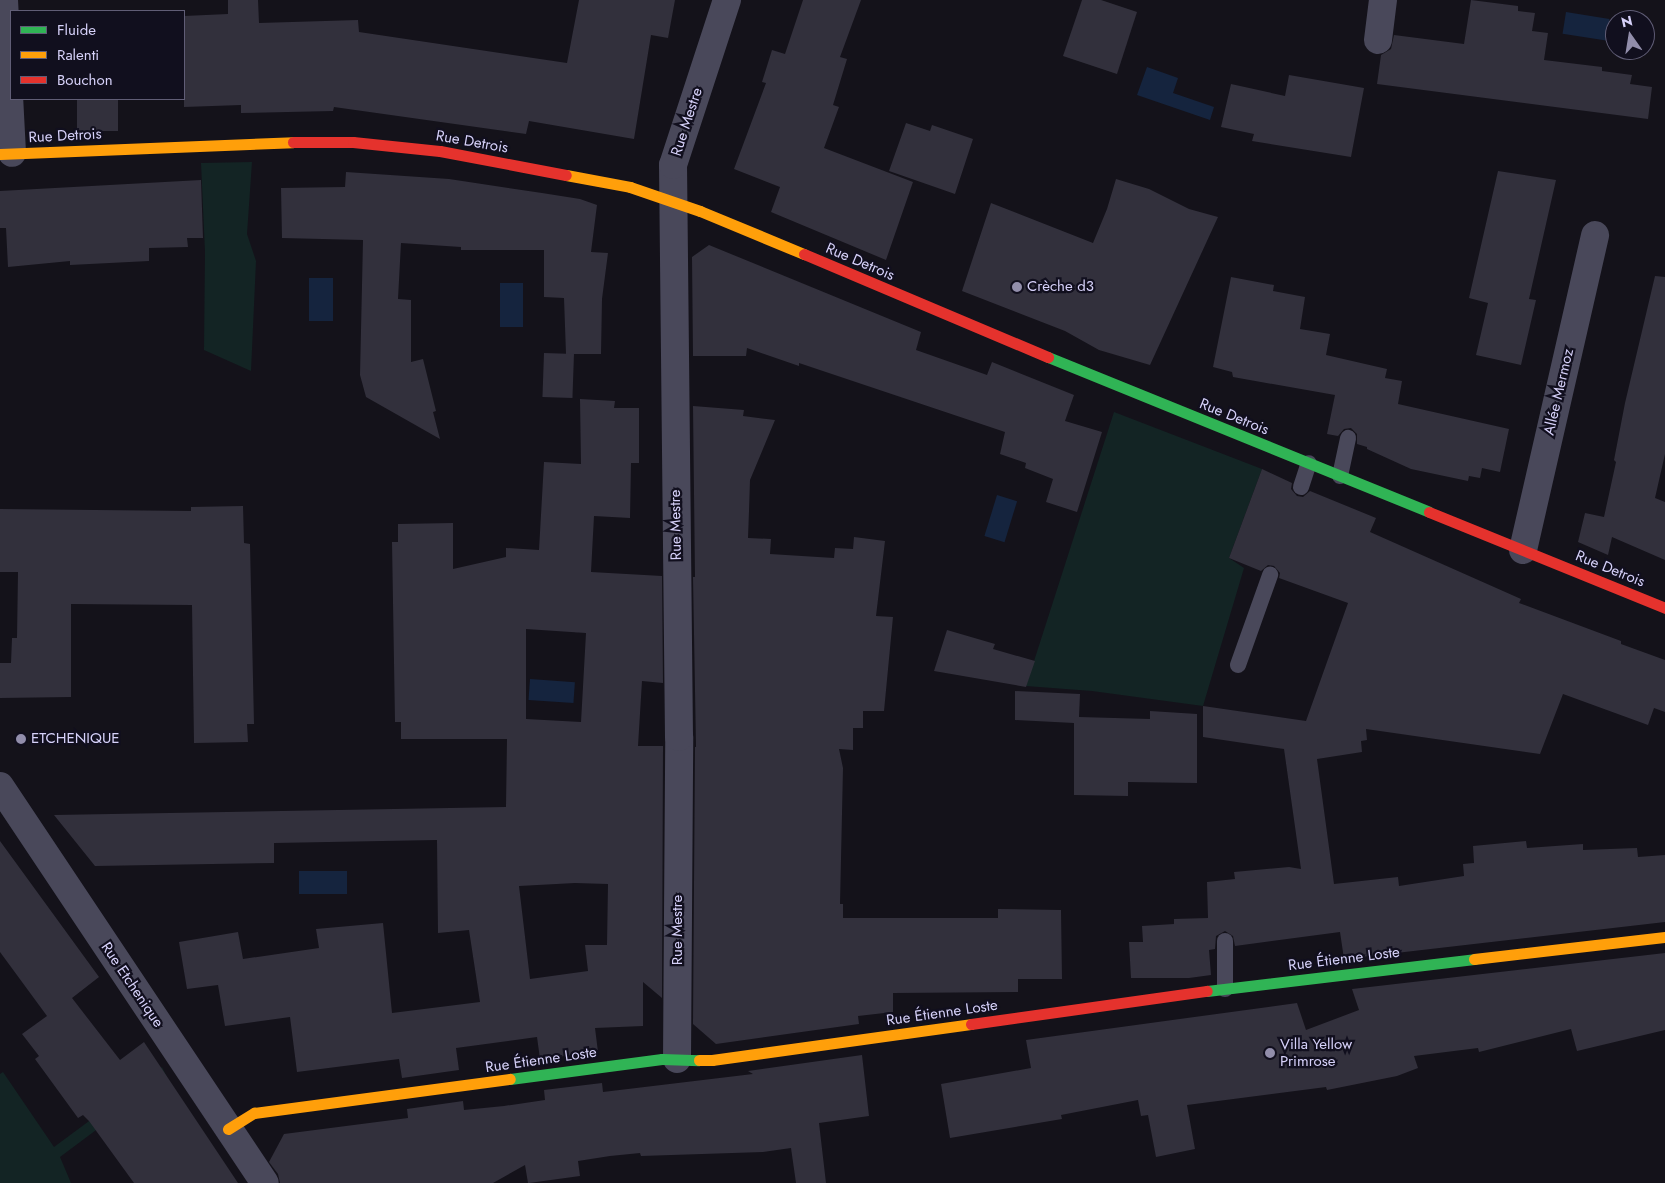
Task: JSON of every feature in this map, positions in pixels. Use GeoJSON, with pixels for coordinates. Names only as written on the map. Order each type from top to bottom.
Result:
{"type":"FeatureCollection","features":[{"type":"Feature","properties":{"kind":"street"},"geometry":{"type":"LineString","coordinates":[[4,0],[6,154]]}},
{"type":"Feature","properties":{"kind":"street","name":"Rue Mestre"},"geometry":{"type":"LineString","coordinates":[[677,1059],[679,737],[673,165],[728,0]]}},
{"type":"Feature","properties":{"kind":"street"},"geometry":{"type":"LineString","coordinates":[[1378,40],[1384,0]]}},
{"type":"Feature","properties":{"kind":"street","name":"Rue Detrois"},"geometry":{"type":"LineString","coordinates":[[6,154],[251,142],[353,142],[440,151],[630,186],[672,200],[1119,387],[1665,608]]}},
{"type":"Feature","properties":{"kind":"street","name":"Allée Mermoz"},"geometry":{"type":"LineString","coordinates":[[1523,550],[1595,235]]}},
{"type":"Feature","properties":{"kind":"street","name":"Rue Etchenique"},"geometry":{"type":"LineString","coordinates":[[0,786],[265,1183]]}},
{"type":"Feature","properties":{"kind":"street","name":"Rue Étienne Loste"},"geometry":{"type":"LineString","coordinates":[[228,1129],[254,1113],[677,1059],[712,1060],[1225,989],[1665,937]]}},
{"type":"Feature","properties":{"kind":"lane"},"geometry":{"type":"LineString","coordinates":[[1340,476],[1348,438]]}},
{"type":"Feature","properties":{"kind":"lane"},"geometry":{"type":"LineString","coordinates":[[1301,487],[1309,463]]}},
{"type":"Feature","properties":{"kind":"lane"},"geometry":{"type":"LineString","coordinates":[[1238,665],[1270,575]]}},
{"type":"Feature","properties":{"kind":"lane"},"geometry":{"type":"LineString","coordinates":[[1225,941],[1225,989]]}},
{"type":"Feature","properties":{"kind":"shaded area"},"geometry":{"type":"Polygon","coordinates":[[[252,162],[247,234],[256,261],[251,371],[204,350],[205,252],[201,163],[252,162]]]}},
{"type":"Feature","properties":{"kind":"shaded area"},"geometry":{"type":"Polygon","coordinates":[[[1114,412],[1262,469],[1229,558],[1244,568],[1203,706],[1092,691],[1026,686],[1114,412]]]}},
{"type":"Feature","properties":{"kind":"shaded area"},"geometry":{"type":"Polygon","coordinates":[[[162,1067],[167,1077],[60,1157],[71,1183],[0,1183],[0,1074],[3,1072],[54,1147],[162,1067]]]}},
{"type":"Feature","properties":{"kind":"water"},"geometry":{"type":"Polygon","coordinates":[[[1566,12],[1605,18],[1605,40],[1563,34],[1566,12]]]}},
{"type":"Feature","properties":{"kind":"water"},"geometry":{"type":"Polygon","coordinates":[[[1147,67],[1178,78],[1173,93],[1214,107],[1210,120],[1137,95],[1147,67]]]}},
{"type":"Feature","properties":{"kind":"water"},"geometry":{"type":"Polygon","coordinates":[[[309,278],[333,278],[333,321],[309,321],[309,278]]]}},
{"type":"Feature","properties":{"kind":"water"},"geometry":{"type":"Polygon","coordinates":[[[500,283],[523,283],[523,327],[500,327],[500,283]]]}},
{"type":"Feature","properties":{"kind":"water"},"geometry":{"type":"Polygon","coordinates":[[[997,495],[1017,501],[1005,542],[984,536],[997,495]]]}},
{"type":"Feature","properties":{"kind":"water"},"geometry":{"type":"Polygon","coordinates":[[[530,679],[575,682],[573,703],[529,700],[530,679]]]}},
{"type":"Feature","properties":{"kind":"water"},"geometry":{"type":"Polygon","coordinates":[[[299,871],[347,871],[347,894],[299,894],[299,871]]]}},
{"type":"Feature","properties":{"kind":"building"},"geometry":{"type":"Polygon","coordinates":[[[228,0],[258,0],[259,23],[358,20],[359,32],[567,63],[579,0],[675,0],[668,38],[651,35],[634,139],[529,121],[526,134],[334,107],[333,111],[241,113],[241,105],[184,107],[185,16],[228,14],[228,0]]]}},
{"type":"Feature","properties":{"kind":"building"},"geometry":{"type":"Polygon","coordinates":[[[803,0],[861,0],[840,57],[847,59],[833,105],[839,107],[824,148],[913,182],[886,260],[771,212],[780,187],[734,169],[766,83],[762,82],[772,50],[785,54],[803,0]]]}},
{"type":"Feature","properties":{"kind":"building"},"geometry":{"type":"Polygon","coordinates":[[[1082,0],[1101,0],[1137,12],[1117,74],[1063,56],[1082,0]]]}},
{"type":"Feature","properties":{"kind":"building"},"geometry":{"type":"Polygon","coordinates":[[[1471,0],[1518,6],[1518,11],[1535,13],[1532,31],[1548,33],[1544,60],[1602,67],[1602,71],[1632,75],[1630,84],[1652,87],[1648,119],[1377,84],[1381,55],[1391,49],[1394,35],[1464,44],[1471,0]]]}},
{"type":"Feature","properties":{"kind":"building"},"geometry":{"type":"Polygon","coordinates":[[[1289,75],[1364,88],[1351,157],[1252,141],[1254,134],[1221,127],[1231,84],[1285,96],[1289,75]]]}},
{"type":"Feature","properties":{"kind":"building"},"geometry":{"type":"Polygon","coordinates":[[[77,100],[118,100],[118,131],[77,131],[77,100]]]}},
{"type":"Feature","properties":{"kind":"building"},"geometry":{"type":"Polygon","coordinates":[[[906,123],[930,131],[932,125],[973,139],[955,194],[889,171],[906,123]]]}},
{"type":"Feature","properties":{"kind":"building"},"geometry":{"type":"Polygon","coordinates":[[[1498,171],[1556,180],[1529,299],[1536,300],[1521,365],[1476,355],[1488,303],[1469,298],[1498,171]]]}},
{"type":"Feature","properties":{"kind":"building"},"geometry":{"type":"Polygon","coordinates":[[[346,172],[449,179],[580,199],[597,205],[591,252],[608,253],[602,299],[601,354],[566,354],[564,298],[544,297],[544,250],[461,250],[461,247],[401,243],[398,299],[411,300],[411,362],[423,359],[436,411],[433,412],[440,439],[366,397],[360,375],[363,240],[282,238],[281,188],[345,187],[346,172]]]}},
{"type":"Feature","properties":{"kind":"building"},"geometry":{"type":"Polygon","coordinates":[[[1116,179],[1149,189],[1189,209],[1218,217],[1150,365],[1099,350],[1065,331],[962,291],[991,203],[1093,243],[1107,209],[1116,179]]]}},
{"type":"Feature","properties":{"kind":"building"},"geometry":{"type":"Polygon","coordinates":[[[201,180],[203,238],[187,238],[188,247],[149,248],[149,261],[70,265],[70,261],[8,267],[6,228],[0,228],[0,191],[201,180]]]}},
{"type":"Feature","properties":{"kind":"building"},"geometry":{"type":"Polygon","coordinates":[[[709,245],[921,332],[916,350],[987,375],[992,362],[1074,395],[1065,421],[1102,432],[1077,512],[1046,502],[1053,479],[1025,468],[1026,463],[1000,454],[1005,432],[799,363],[799,366],[747,348],[746,356],[693,356],[692,257],[709,245]]]}},
{"type":"Feature","properties":{"kind":"building"},"geometry":{"type":"Polygon","coordinates":[[[1655,276],[1665,277],[1665,454],[1655,498],[1665,502],[1665,560],[1612,537],[1608,555],[1578,542],[1585,513],[1604,517],[1616,462],[1614,460],[1625,403],[1655,276]]]}},
{"type":"Feature","properties":{"kind":"building"},"geometry":{"type":"Polygon","coordinates":[[[1231,277],[1274,285],[1273,291],[1305,297],[1300,329],[1330,334],[1326,355],[1387,369],[1385,378],[1402,381],[1398,404],[1509,429],[1500,472],[1482,468],[1480,478],[1469,476],[1468,481],[1411,469],[1357,444],[1357,434],[1351,428],[1344,429],[1338,436],[1327,434],[1335,395],[1233,377],[1232,372],[1213,367],[1231,277]]]}},
{"type":"Feature","properties":{"kind":"building"},"geometry":{"type":"Polygon","coordinates":[[[544,353],[574,354],[572,398],[542,397],[544,353]]]}},
{"type":"Feature","properties":{"kind":"building"},"geometry":{"type":"Polygon","coordinates":[[[580,399],[615,401],[614,408],[639,408],[639,463],[631,463],[630,518],[594,516],[591,572],[662,576],[663,683],[642,681],[638,746],[663,746],[662,998],[643,982],[643,1026],[595,1028],[598,1052],[540,1059],[537,1037],[456,1048],[459,1070],[402,1078],[399,1059],[297,1072],[290,1017],[225,1026],[218,985],[187,989],[179,942],[238,932],[243,959],[319,948],[316,929],[383,923],[392,1013],[480,1002],[469,930],[438,933],[437,840],[274,843],[274,863],[95,866],[54,815],[506,807],[507,739],[401,739],[401,722],[395,722],[392,542],[398,542],[398,524],[453,523],[453,569],[506,557],[506,548],[539,550],[544,462],[581,464],[580,399]],[[526,629],[526,719],[581,722],[586,633],[526,629]],[[575,883],[519,886],[530,979],[588,971],[585,945],[607,945],[608,884],[575,883]]]}},
{"type":"Feature","properties":{"kind":"building"},"geometry":{"type":"Polygon","coordinates":[[[693,406],[744,410],[743,416],[775,420],[750,480],[748,538],[771,539],[770,554],[834,558],[835,548],[853,549],[854,537],[885,541],[876,616],[893,617],[884,711],[863,711],[863,728],[853,728],[853,750],[839,749],[843,768],[840,904],[843,904],[843,918],[998,918],[998,909],[1061,910],[1062,979],[1018,979],[1018,992],[893,993],[893,1012],[858,1016],[859,1024],[716,1044],[693,1024],[696,747],[693,577],[695,577],[693,406]]]}},
{"type":"Feature","properties":{"kind":"building"},"geometry":{"type":"Polygon","coordinates":[[[1262,469],[1292,483],[1291,489],[1297,496],[1303,497],[1310,491],[1376,518],[1370,532],[1521,599],[1519,603],[1621,641],[1621,644],[1665,660],[1665,712],[1654,708],[1648,725],[1563,694],[1540,754],[1366,729],[1367,740],[1361,741],[1362,752],[1317,759],[1334,884],[1398,877],[1399,886],[1464,876],[1463,864],[1474,863],[1473,846],[1526,841],[1527,848],[1583,844],[1583,850],[1637,848],[1638,857],[1665,855],[1665,922],[1344,959],[1340,932],[1235,946],[1233,936],[1225,931],[1216,936],[1215,949],[1209,950],[1211,975],[1189,978],[1131,978],[1129,942],[1143,942],[1142,926],[1174,924],[1174,919],[1208,918],[1207,882],[1235,879],[1234,872],[1289,867],[1301,869],[1284,749],[1203,737],[1203,706],[1306,721],[1348,603],[1279,578],[1280,573],[1274,566],[1268,565],[1261,571],[1229,558],[1262,469]]]}},
{"type":"Feature","properties":{"kind":"building"},"geometry":{"type":"Polygon","coordinates":[[[243,506],[244,543],[250,544],[254,724],[247,724],[248,742],[194,743],[192,605],[71,604],[71,697],[0,698],[0,663],[11,663],[12,638],[17,638],[18,572],[0,572],[0,509],[191,511],[191,507],[243,506]]]}},
{"type":"Feature","properties":{"kind":"building"},"geometry":{"type":"Polygon","coordinates":[[[947,630],[995,644],[993,649],[1035,661],[1026,687],[934,671],[947,630]]]}},
{"type":"Feature","properties":{"kind":"building"},"geometry":{"type":"Polygon","coordinates":[[[1015,691],[1080,694],[1079,717],[1150,719],[1150,711],[1197,714],[1197,783],[1128,782],[1128,796],[1074,795],[1074,723],[1015,720],[1015,691]]]}},
{"type":"Feature","properties":{"kind":"building"},"geometry":{"type":"Polygon","coordinates":[[[0,841],[99,977],[72,998],[120,1060],[144,1042],[238,1183],[134,1183],[89,1121],[83,1115],[78,1118],[35,1059],[39,1056],[22,1034],[47,1016],[0,952],[0,841]]]}},
{"type":"Feature","properties":{"kind":"building"},"geometry":{"type":"Polygon","coordinates":[[[1665,953],[1665,1030],[1577,1051],[1571,1029],[1479,1052],[1478,1048],[1414,1056],[1418,1068],[1397,1076],[1327,1090],[1326,1087],[1187,1105],[1195,1149],[1156,1157],[1148,1115],[1141,1116],[1138,1100],[1061,1115],[1062,1119],[950,1138],[941,1084],[1031,1068],[1026,1040],[1297,1003],[1306,1030],[1359,1010],[1352,989],[1665,953]]]}},
{"type":"Feature","properties":{"kind":"building"},"geometry":{"type":"Polygon","coordinates":[[[862,1055],[869,1116],[819,1123],[826,1183],[796,1183],[791,1148],[763,1152],[641,1156],[640,1153],[610,1156],[578,1161],[580,1176],[529,1183],[525,1165],[493,1183],[280,1183],[278,1174],[269,1162],[284,1134],[408,1118],[407,1109],[463,1101],[464,1110],[504,1106],[545,1100],[544,1090],[602,1083],[603,1092],[753,1074],[748,1071],[862,1055]]]}},
{"type":"Feature","properties":{"kind":"traffic: fast"},"geometry":{"type":"LineString","coordinates":[[1048,357],[1429,512]]}},
{"type":"Feature","properties":{"kind":"traffic: fast"},"geometry":{"type":"LineString","coordinates":[[1207,991],[1474,959]]}},
{"type":"Feature","properties":{"kind":"traffic: fast"},"geometry":{"type":"LineString","coordinates":[[510,1079],[662,1059],[699,1060]]}},
{"type":"Feature","properties":{"kind":"traffic: slow"},"geometry":{"type":"LineString","coordinates":[[0,154],[293,142]]}},
{"type":"Feature","properties":{"kind":"traffic: slow"},"geometry":{"type":"LineString","coordinates":[[566,175],[630,187],[700,211],[804,254]]}},
{"type":"Feature","properties":{"kind":"traffic: slow"},"geometry":{"type":"LineString","coordinates":[[1474,959],[1665,937]]}},
{"type":"Feature","properties":{"kind":"traffic: slow"},"geometry":{"type":"LineString","coordinates":[[699,1060],[712,1060],[971,1024]]}},
{"type":"Feature","properties":{"kind":"traffic: slow"},"geometry":{"type":"LineString","coordinates":[[228,1129],[254,1113],[510,1079]]}},
{"type":"Feature","properties":{"kind":"traffic: jam"},"geometry":{"type":"LineString","coordinates":[[293,142],[353,142],[440,151],[566,175]]}},
{"type":"Feature","properties":{"kind":"traffic: jam"},"geometry":{"type":"LineString","coordinates":[[804,254],[1048,357]]}},
{"type":"Feature","properties":{"kind":"traffic: jam"},"geometry":{"type":"LineString","coordinates":[[1429,512],[1665,608]]}},
{"type":"Feature","properties":{"kind":"traffic: jam"},"geometry":{"type":"LineString","coordinates":[[971,1024],[1207,991]]}},
{"type":"Feature","properties":{"kind":"place","name":"Crèche d3"},"geometry":{"type":"Point","coordinates":[1017,287]}},
{"type":"Feature","properties":{"kind":"place","name":"ETCHENIQUE"},"geometry":{"type":"Point","coordinates":[21,739]}},
{"type":"Feature","properties":{"kind":"place","name":"Villa Yellow Primrose"},"geometry":{"type":"Point","coordinates":[1270,1053]}}]}
